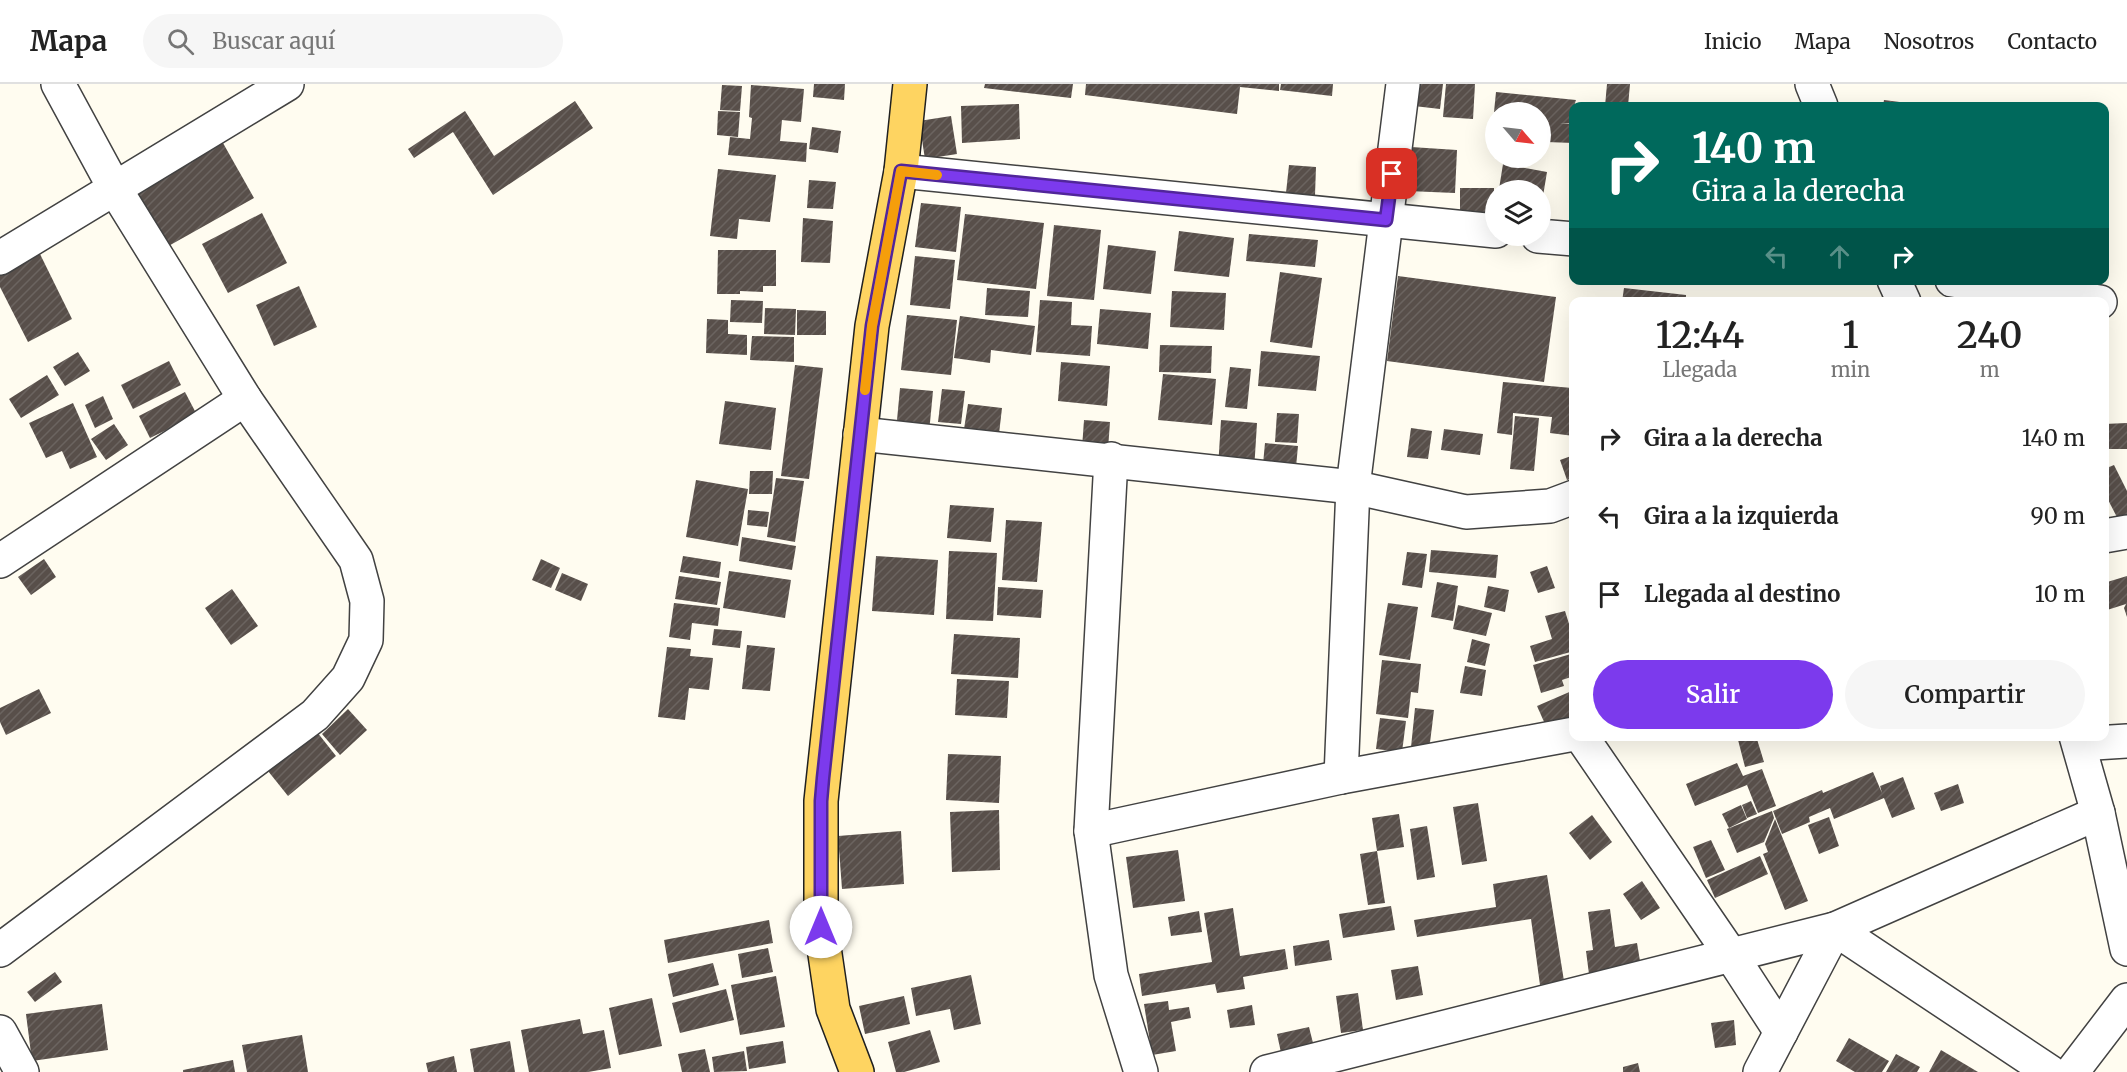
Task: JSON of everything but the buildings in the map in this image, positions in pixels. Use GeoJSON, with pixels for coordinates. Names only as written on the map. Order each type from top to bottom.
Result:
{"type":"FeatureCollection","features":[{"type":"Feature","properties":{"kind":"main road"},"geometry":{"type":"LineString","coordinates":[[857,1072],[833,1009],[821,927],[821,801],[872,326],[901,171],[910,84]]}},
{"type":"Feature","properties":{"kind":"street"},"geometry":{"type":"LineString","coordinates":[[0,950],[315,715],[348,678],[366,640],[367,601],[356,560],[245,399],[115,189],[58,84]]}},
{"type":"Feature","properties":{"kind":"street"},"geometry":{"type":"LineString","coordinates":[[0,258],[286,84]]}},
{"type":"Feature","properties":{"kind":"street"},"geometry":{"type":"LineString","coordinates":[[1341,777],[1353,487],[1403,84]]}},
{"type":"Feature","properties":{"kind":"street"},"geometry":{"type":"LineString","coordinates":[[1812,84],[1819,102]]}},
{"type":"Feature","properties":{"kind":"street"},"geometry":{"type":"LineString","coordinates":[[901,171],[1485,230]]}},
{"type":"Feature","properties":{"kind":"street"},"geometry":{"type":"LineString","coordinates":[[1551,237],[1569,239]]}},
{"type":"Feature","properties":{"kind":"street"},"geometry":{"type":"LineString","coordinates":[[1986,285],[2068,297]]}},
{"type":"Feature","properties":{"kind":"street"},"geometry":{"type":"LineString","coordinates":[[2109,303],[2127,305]]}},
{"type":"Feature","properties":{"kind":"street"},"geometry":{"type":"LineString","coordinates":[[0,561],[245,399]]}},
{"type":"Feature","properties":{"kind":"street"},"geometry":{"type":"LineString","coordinates":[[860,434],[1111,459],[1353,487],[1466,512],[1550,506],[1569,499]]}},
{"type":"Feature","properties":{"kind":"street"},"geometry":{"type":"LineString","coordinates":[[1111,459],[1091,831],[1111,975],[1141,1072]]}},
{"type":"Feature","properties":{"kind":"street"},"geometry":{"type":"LineString","coordinates":[[2109,535],[2127,532]]}},
{"type":"Feature","properties":{"kind":"street"},"geometry":{"type":"LineString","coordinates":[[1091,831],[1341,777],[1569,735]]}},
{"type":"Feature","properties":{"kind":"street"},"geometry":{"type":"LineString","coordinates":[[1584,741],[1781,1032]]}},
{"type":"Feature","properties":{"kind":"street"},"geometry":{"type":"LineString","coordinates":[[2078,741],[2098,813],[2127,949]]}},
{"type":"Feature","properties":{"kind":"street"},"geometry":{"type":"LineString","coordinates":[[2109,741],[2127,741]]}},
{"type":"Feature","properties":{"kind":"street"},"geometry":{"type":"LineString","coordinates":[[1267,1072],[1835,929],[2098,813]]}},
{"type":"Feature","properties":{"kind":"street"},"geometry":{"type":"LineString","coordinates":[[1760,1072],[1835,929]]}},
{"type":"Feature","properties":{"kind":"street"},"geometry":{"type":"LineString","coordinates":[[1835,929],[2050,1072]]}},
{"type":"Feature","properties":{"kind":"street"},"geometry":{"type":"LineString","coordinates":[[2072,1072],[2127,1000]]}},
{"type":"Feature","properties":{"kind":"street"},"geometry":{"type":"LineString","coordinates":[[0,1032],[22,1072]]}},
{"type":"Feature","properties":{"kind":"slow traffic"},"geometry":{"type":"LineString","coordinates":[[865,390],[872,326],[901,171],[937,175]]}},
{"type":"Feature","properties":{"kind":"route"},"geometry":{"type":"LineString","coordinates":[[821,927],[823,778],[872,326],[901,171],[1386,220],[1392,174]]}}]}
